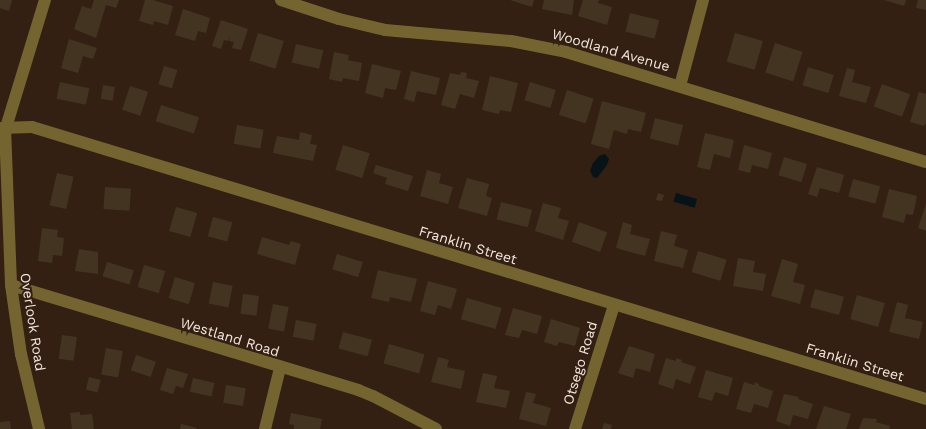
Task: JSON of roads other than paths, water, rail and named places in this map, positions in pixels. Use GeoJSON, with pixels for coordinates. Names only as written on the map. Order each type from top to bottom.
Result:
{"type":"FeatureCollection","features":[{"type":"Feature","properties":{"kind":"street"},"geometry":{"type":"LineString","coordinates":[[0,146],[3,128],[44,0]]}},
{"type":"Feature","properties":{"kind":"street","name":"Woodland Avenue"},"geometry":{"type":"LineString","coordinates":[[281,0],[339,19],[385,30],[539,45],[680,86],[926,162]]}},
{"type":"Feature","properties":{"kind":"street"},"geometry":{"type":"LineString","coordinates":[[680,86],[704,0]]}},
{"type":"Feature","properties":{"kind":"street","name":"Franklin Street"},"geometry":{"type":"LineString","coordinates":[[3,128],[32,127],[926,399]]}},
{"type":"Feature","properties":{"kind":"street","name":"Overlook Road"},"geometry":{"type":"LineString","coordinates":[[3,128],[10,286],[21,354],[38,429]]}},
{"type":"Feature","properties":{"kind":"street","name":"Westland Road"},"geometry":{"type":"LineString","coordinates":[[10,286],[373,396],[436,429]]}},
{"type":"Feature","properties":{"kind":"street","name":"Otsego Road"},"geometry":{"type":"LineString","coordinates":[[575,429],[614,305]]}},
{"type":"Feature","properties":{"kind":"street"},"geometry":{"type":"LineString","coordinates":[[265,429],[280,368]]}}]}
